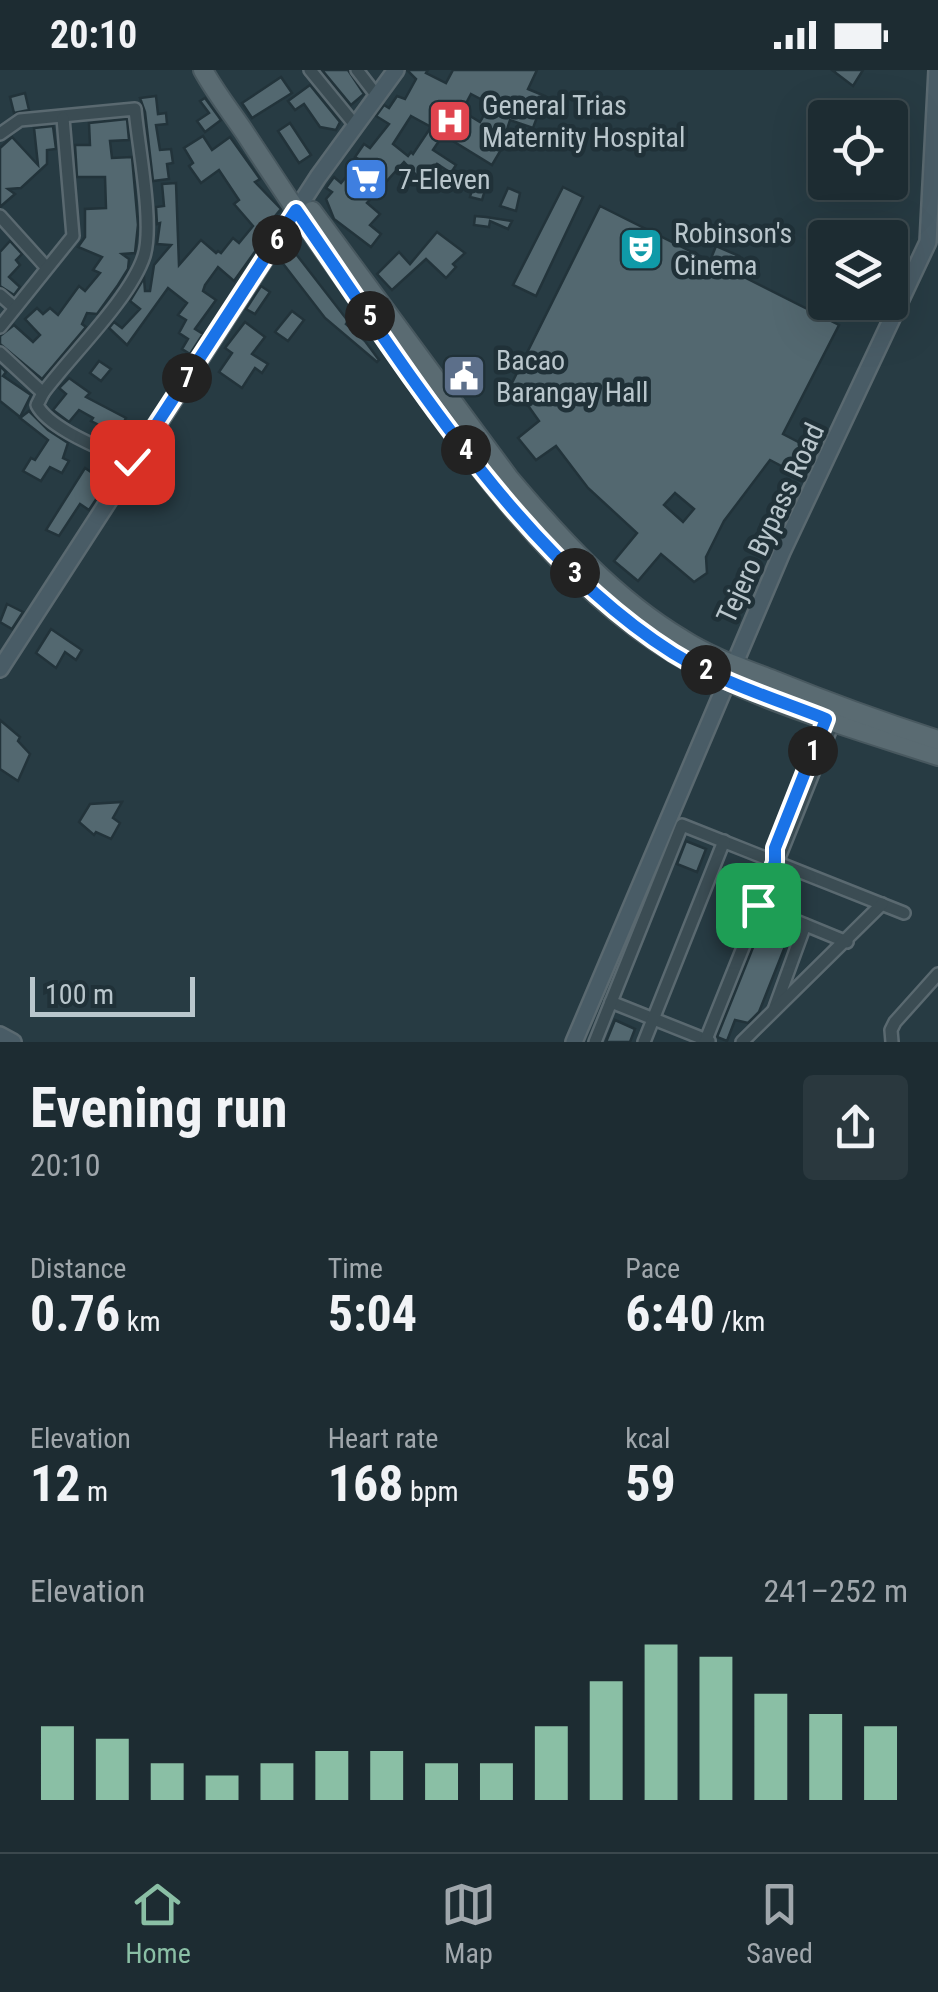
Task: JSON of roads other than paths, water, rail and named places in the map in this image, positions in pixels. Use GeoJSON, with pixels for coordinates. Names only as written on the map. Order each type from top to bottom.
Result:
{"type":"FeatureCollection","features":[{"type":"Feature","properties":{"kind":"main road"},"geometry":{"type":"LineString","coordinates":[[206,71],[300,205],[473,431],[544,519],[592,566],[666,629],[729,672],[830,720],[938,756]]}},
{"type":"Feature","properties":{"kind":"main road"},"geometry":{"type":"LineString","coordinates":[[729,672],[938,740]]}},
{"type":"Feature","properties":{"kind":"street"},"geometry":{"type":"LineString","coordinates":[[310,70],[355,126]]}},
{"type":"Feature","properties":{"kind":"street"},"geometry":{"type":"LineString","coordinates":[[358,70],[377,96]]}},
{"type":"Feature","properties":{"kind":"street"},"geometry":{"type":"LineString","coordinates":[[0,669],[300,205],[396,70]]}},
{"type":"Feature","properties":{"kind":"street","name":"Tejero Bypass Road"},"geometry":{"type":"LineString","coordinates":[[574,1042],[729,672],[928,242],[938,70]]}},
{"type":"Feature","properties":{"kind":"street"},"geometry":{"type":"LineString","coordinates":[[0,134],[20,120],[135,109],[146,231],[144,254],[130,284],[36,405],[58,425],[132,462]]}},
{"type":"Feature","properties":{"kind":"street"},"geometry":{"type":"LineString","coordinates":[[0,327],[73,236],[63,118]]}},
{"type":"Feature","properties":{"kind":"street"},"geometry":{"type":"LineString","coordinates":[[0,216],[46,268]]}},
{"type":"Feature","properties":{"kind":"street"},"geometry":{"type":"LineString","coordinates":[[0,295],[15,308]]}},
{"type":"Feature","properties":{"kind":"street"},"geometry":{"type":"LineString","coordinates":[[0,353],[43,393]]}},
{"type":"Feature","properties":{"kind":"street"},"geometry":{"type":"LineString","coordinates":[[611,1002],[707,1041],[830,720]]}},
{"type":"Feature","properties":{"kind":"street"},"geometry":{"type":"LineString","coordinates":[[594,1042],[682,824],[904,913]]}},
{"type":"Feature","properties":{"kind":"street"},"geometry":{"type":"LineString","coordinates":[[644,1042],[724,841]]}},
{"type":"Feature","properties":{"kind":"street"},"geometry":{"type":"LineString","coordinates":[[742,1042],[882,904]]}},
{"type":"Feature","properties":{"kind":"street"},"geometry":{"type":"LineString","coordinates":[[758,905],[847,942]]}},
{"type":"Feature","properties":{"kind":"street"},"geometry":{"type":"LineString","coordinates":[[773,1012],[804,924]]}},
{"type":"Feature","properties":{"kind":"street"},"geometry":{"type":"LineString","coordinates":[[892,1042],[895,1022],[938,974]]}},
{"type":"Feature","properties":{"kind":"street"},"geometry":{"type":"LineString","coordinates":[[0,1034],[12,1042]]}},
{"type":"Feature","properties":{"kind":"place","name":"General Trias Maternity Hospital"},"geometry":{"type":"Point","coordinates":[450,121]}},
{"type":"Feature","properties":{"kind":"place","name":"7-Eleven"},"geometry":{"type":"Point","coordinates":[366,179]}},
{"type":"Feature","properties":{"kind":"place","name":"Robinson's Cinema"},"geometry":{"type":"Point","coordinates":[641,249]}},
{"type":"Feature","properties":{"kind":"place","name":"Bacao Barangay Hall"},"geometry":{"type":"Point","coordinates":[464,376]}}]}
